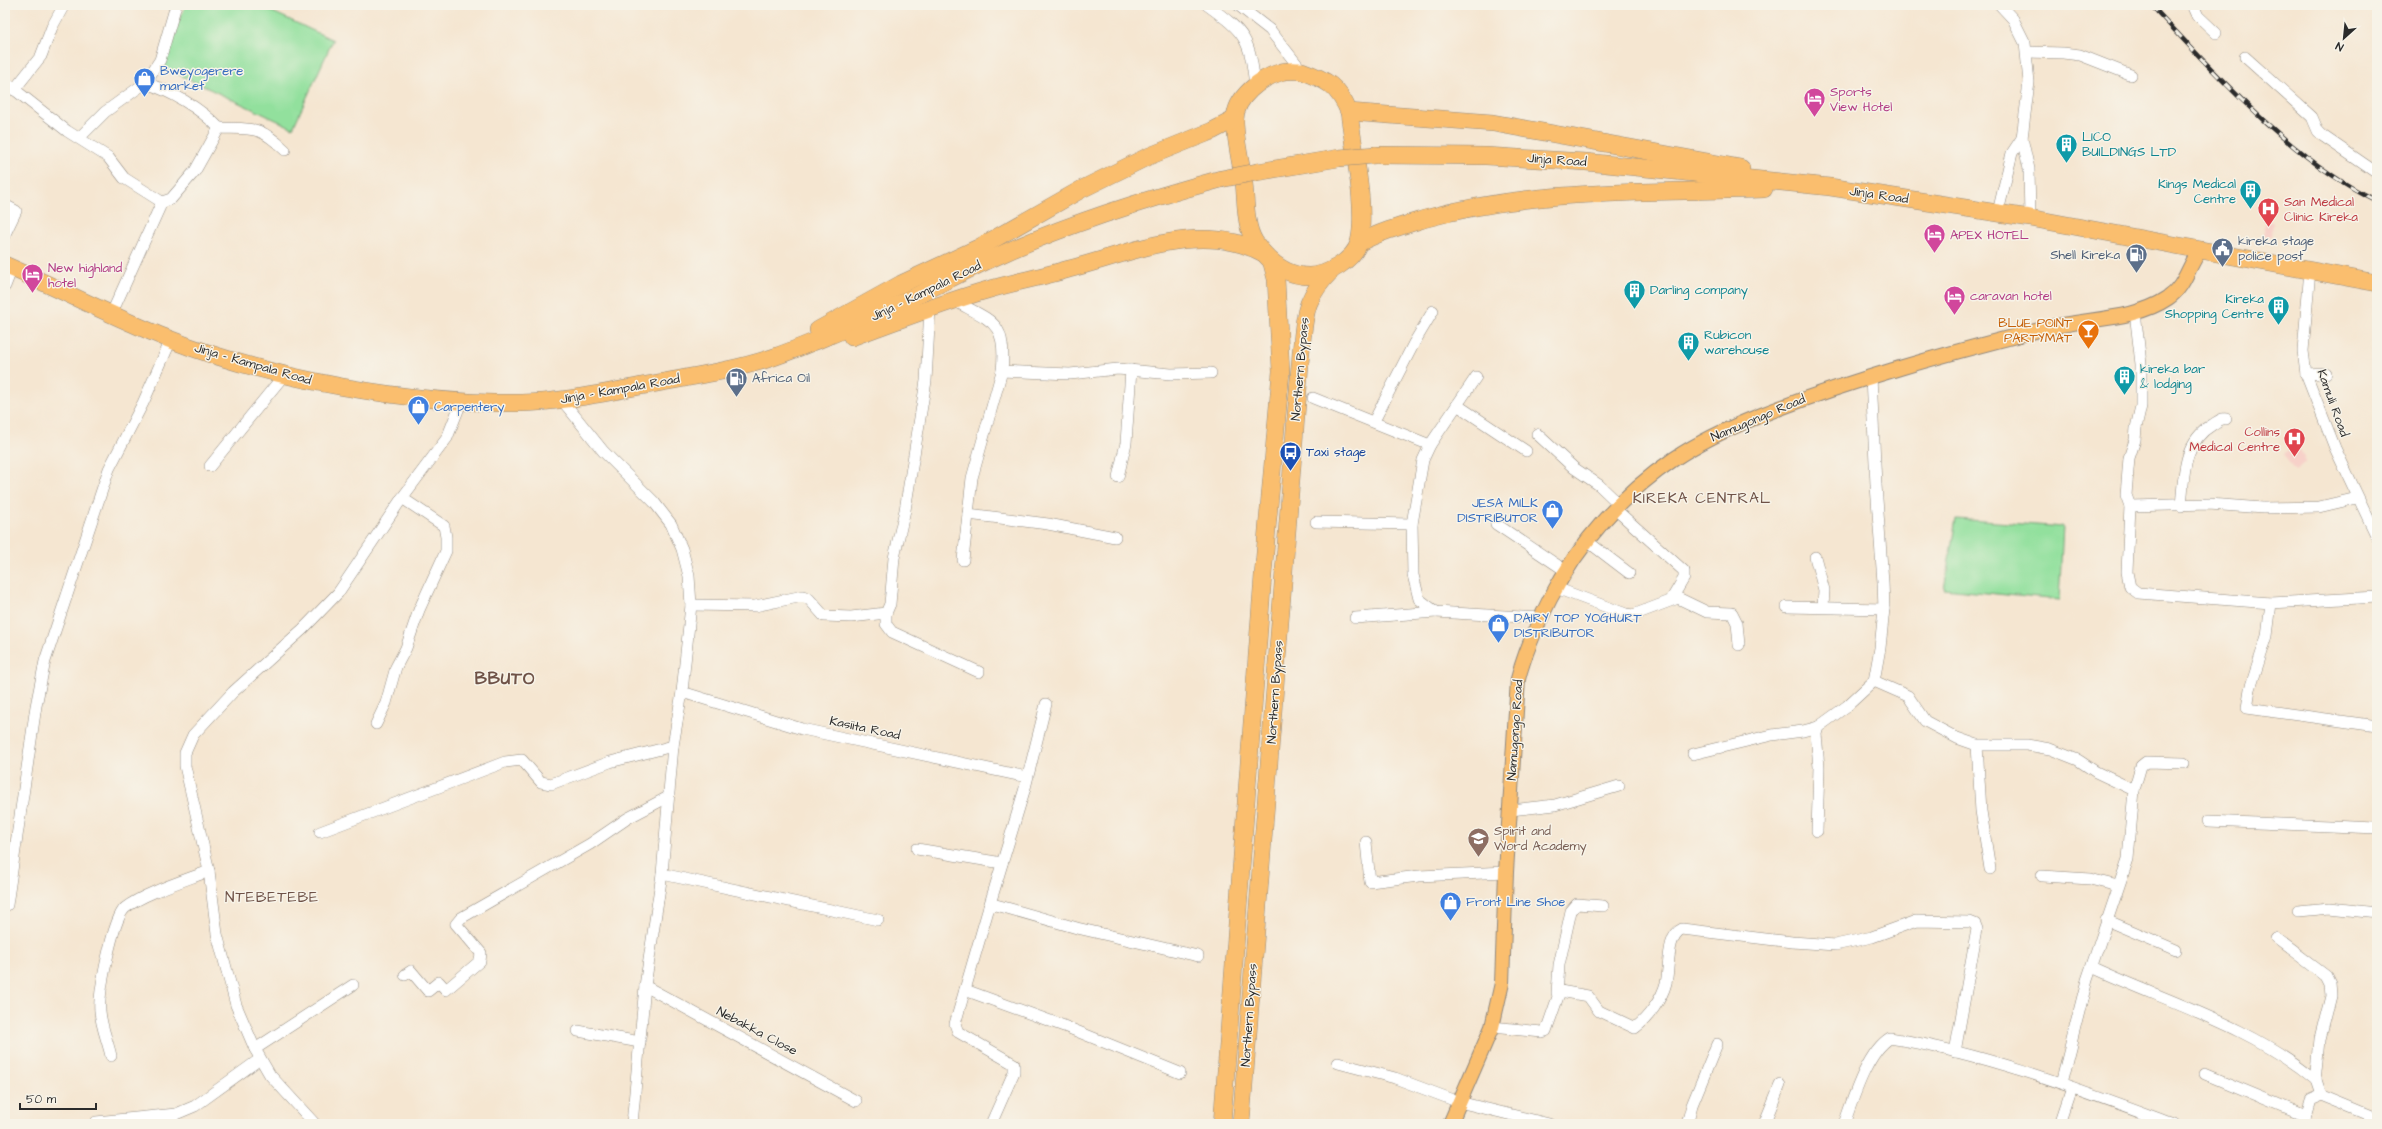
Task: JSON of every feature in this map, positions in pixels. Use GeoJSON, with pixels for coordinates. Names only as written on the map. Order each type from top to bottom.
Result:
{"type":"FeatureCollection","features":[{"type":"Feature","properties":{"kind":"highway"},"geometry":{"type":"LineString","coordinates":[[771,358],[793,355],[825,346],[985,290],[1166,243],[1206,238],[1231,240],[1247,245],[1285,271],[1302,276],[1314,276],[1333,269],[1353,253],[1359,243],[1362,217],[1349,112],[1344,100],[1326,80],[1302,71],[1281,72],[1255,86],[1244,97],[1235,119],[1251,235],[1268,259]]}},
{"type":"Feature","properties":{"kind":"highway"},"geometry":{"type":"LineString","coordinates":[[1349,112],[1493,123],[1527,128],[1760,172],[1830,187]]}},
{"type":"Feature","properties":{"kind":"highway"},"geometry":{"type":"LineString","coordinates":[[771,358],[901,284],[978,248],[1082,190],[1147,157],[1212,131],[1235,119]]}},
{"type":"Feature","properties":{"kind":"highway","name":"Jinja Road"},"geometry":{"type":"LineString","coordinates":[[1257,172],[1339,158],[1375,155],[1486,156],[1586,162],[1830,187],[1998,212],[2377,283]]}},
{"type":"Feature","properties":{"kind":"highway","name":"Jinja - Kampala Road"},"geometry":{"type":"LineString","coordinates":[[9,266],[110,315],[171,340],[284,375],[381,392],[462,400],[521,403],[562,400],[704,374],[771,358],[857,324],[1003,253],[1096,218],[1163,195],[1220,178],[1257,172]]}},
{"type":"Feature","properties":{"kind":"highway"},"geometry":{"type":"LineString","coordinates":[[1359,243],[1380,232],[1456,211],[1541,197],[1830,187]]}},
{"type":"Feature","properties":{"kind":"highway","name":"Northern Bypass"},"geometry":{"type":"LineString","coordinates":[[1222,1124],[1241,859],[1281,371],[1276,279],[1268,259]]}},
{"type":"Feature","properties":{"kind":"highway","name":"Northern Bypass"},"geometry":{"type":"LineString","coordinates":[[1241,1124],[1305,312],[1310,297],[1333,269]]}},
{"type":"Feature","properties":{"kind":"main road","name":"Namugongo Road"},"geometry":{"type":"LineString","coordinates":[[1450,1124],[1492,1027],[1502,983],[1506,872],[1518,679],[1522,664],[1541,618],[1566,570],[1587,541],[1617,506],[1673,459],[1713,435],[1789,403],[1871,376],[2046,328],[2135,312],[2167,298],[2178,290],[2185,281],[2192,260],[2201,249]]}},
{"type":"Feature","properties":{"kind":"street"},"geometry":{"type":"LineString","coordinates":[[14,90],[41,56],[52,27],[64,5]]}},
{"type":"Feature","properties":{"kind":"street"},"geometry":{"type":"LineString","coordinates":[[79,138],[108,109],[145,83],[160,60],[176,5]]}},
{"type":"Feature","properties":{"kind":"street"},"geometry":{"type":"LineString","coordinates":[[1207,5],[1235,27],[1246,39],[1250,48],[1255,86]]}},
{"type":"Feature","properties":{"kind":"street"},"geometry":{"type":"LineString","coordinates":[[1238,5],[1270,30],[1302,71]]}},
{"type":"Feature","properties":{"kind":"street"},"geometry":{"type":"LineString","coordinates":[[2000,5],[2012,18],[2021,33],[2027,52],[2029,82],[2022,138],[2028,158],[2030,218]]}},
{"type":"Feature","properties":{"kind":"street"},"geometry":{"type":"LineString","coordinates":[[2194,5],[2198,16],[2216,33]]}},
{"type":"Feature","properties":{"kind":"street"},"geometry":{"type":"LineString","coordinates":[[2027,52],[2080,55],[2131,75]]}},
{"type":"Feature","properties":{"kind":"street"},"geometry":{"type":"LineString","coordinates":[[2245,57],[2312,117],[2316,127],[2323,136],[2377,173]]}},
{"type":"Feature","properties":{"kind":"street"},"geometry":{"type":"LineString","coordinates":[[5,82],[67,131],[108,157],[124,178],[162,202]]}},
{"type":"Feature","properties":{"kind":"street"},"geometry":{"type":"LineString","coordinates":[[145,83],[178,98],[212,120],[219,128],[260,131],[268,134],[285,150]]}},
{"type":"Feature","properties":{"kind":"street"},"geometry":{"type":"LineString","coordinates":[[110,315],[162,202],[171,199],[195,171],[219,128]]}},
{"type":"Feature","properties":{"kind":"street"},"geometry":{"type":"LineString","coordinates":[[1998,212],[2012,153],[2022,138]]}},
{"type":"Feature","properties":{"kind":"street"},"geometry":{"type":"LineString","coordinates":[[5,205],[16,211],[5,234]]}},
{"type":"Feature","properties":{"kind":"street"},"geometry":{"type":"LineString","coordinates":[[5,286],[9,266]]}},
{"type":"Feature","properties":{"kind":"street","name":"Kamuli Road"},"geometry":{"type":"LineString","coordinates":[[2310,270],[2303,350],[2306,374],[2335,448],[2357,498],[2377,537]]}},
{"type":"Feature","properties":{"kind":"street"},"geometry":{"type":"LineString","coordinates":[[955,301],[998,327],[1002,335],[1002,371],[972,478],[963,560]]}},
{"type":"Feature","properties":{"kind":"street"},"geometry":{"type":"LineString","coordinates":[[930,308],[926,381],[905,510],[894,558],[890,604],[886,613],[886,624],[892,632],[979,672]]}},
{"type":"Feature","properties":{"kind":"street"},"geometry":{"type":"LineString","coordinates":[[1374,421],[1414,342],[1433,311]]}},
{"type":"Feature","properties":{"kind":"street"},"geometry":{"type":"LineString","coordinates":[[2135,312],[2140,352],[2141,406],[2136,428],[2136,440],[2129,458],[2126,495],[2130,506],[2127,572],[2130,587],[2133,591],[2138,593],[2271,603],[2377,597]]}},
{"type":"Feature","properties":{"kind":"street"},"geometry":{"type":"LineString","coordinates":[[7,905],[36,706],[45,661],[109,469],[171,340]]}},
{"type":"Feature","properties":{"kind":"street"},"geometry":{"type":"LineString","coordinates":[[1002,371],[1070,374],[1118,369],[1171,374],[1211,373]]}},
{"type":"Feature","properties":{"kind":"street"},"geometry":{"type":"LineString","coordinates":[[1118,477],[1129,423],[1131,370]]}},
{"type":"Feature","properties":{"kind":"street"},"geometry":{"type":"LineString","coordinates":[[2306,374],[2326,373]]}},
{"type":"Feature","properties":{"kind":"street"},"geometry":{"type":"LineString","coordinates":[[210,466],[284,375]]}},
{"type":"Feature","properties":{"kind":"street"},"geometry":{"type":"LineString","coordinates":[[1693,754],[1772,735],[1803,732],[1818,727],[1847,706],[1874,681],[1884,609],[1871,376]]}},
{"type":"Feature","properties":{"kind":"street"},"geometry":{"type":"LineString","coordinates":[[1436,612],[1419,599],[1413,575],[1412,524],[1423,460],[1430,445],[1476,377]]}},
{"type":"Feature","properties":{"kind":"street"},"geometry":{"type":"LineString","coordinates":[[1313,398],[1374,421],[1430,445]]}},
{"type":"Feature","properties":{"kind":"street"},"geometry":{"type":"LineString","coordinates":[[315,1124],[270,1075],[255,1049],[236,1005],[224,968],[217,934],[209,871],[185,766],[185,753],[193,735],[233,692],[303,629],[338,593],[402,498],[447,438],[462,400]]}},
{"type":"Feature","properties":{"kind":"street"},"geometry":{"type":"LineString","coordinates":[[562,400],[603,451],[654,502],[671,524],[682,548],[688,576],[691,605],[682,692],[673,746],[662,874],[645,986],[632,1124]]}},
{"type":"Feature","properties":{"kind":"street"},"geometry":{"type":"LineString","coordinates":[[1457,405],[1526,451]]}},
{"type":"Feature","properties":{"kind":"street"},"geometry":{"type":"LineString","coordinates":[[2181,506],[2188,457],[2192,445],[2198,435],[2209,426],[2223,418],[2226,419]]}},
{"type":"Feature","properties":{"kind":"street"},"geometry":{"type":"LineString","coordinates":[[1537,434],[1574,468],[1599,485],[1617,506],[1684,571],[1684,578],[1671,600]]}},
{"type":"Feature","properties":{"kind":"street"},"geometry":{"type":"LineString","coordinates":[[376,724],[386,703],[396,666],[406,648],[419,610],[446,551],[444,526],[402,498]]}},
{"type":"Feature","properties":{"kind":"street"},"geometry":{"type":"LineString","coordinates":[[2130,506],[2181,506],[2209,504],[2263,508],[2319,506],[2357,498]]}},
{"type":"Feature","properties":{"kind":"street"},"geometry":{"type":"LineString","coordinates":[[968,514],[1048,524],[1115,537]]}},
{"type":"Feature","properties":{"kind":"street"},"geometry":{"type":"LineString","coordinates":[[1316,522],[1412,524]]}},
{"type":"Feature","properties":{"kind":"street"},"geometry":{"type":"LineString","coordinates":[[1496,524],[1566,570]]}},
{"type":"Feature","properties":{"kind":"street"},"geometry":{"type":"LineString","coordinates":[[1587,541],[1629,573]]}},
{"type":"Feature","properties":{"kind":"street"},"geometry":{"type":"LineString","coordinates":[[1815,557],[1823,585],[1823,607]]}},
{"type":"Feature","properties":{"kind":"street"},"geometry":{"type":"LineString","coordinates":[[1556,588],[1633,615],[1678,598],[1685,600],[1707,612],[1732,613],[1737,623],[1739,645]]}},
{"type":"Feature","properties":{"kind":"street"},"geometry":{"type":"LineString","coordinates":[[691,605],[755,606],[803,596],[808,599],[824,616],[851,617],[886,613]]}},
{"type":"Feature","properties":{"kind":"street"},"geometry":{"type":"LineString","coordinates":[[2271,603],[2267,636],[2246,707],[2377,726]]}},
{"type":"Feature","properties":{"kind":"street"},"geometry":{"type":"LineString","coordinates":[[1787,607],[1884,609]]}},
{"type":"Feature","properties":{"kind":"street"},"geometry":{"type":"LineString","coordinates":[[1355,618],[1436,612],[1541,618]]}},
{"type":"Feature","properties":{"kind":"street"},"geometry":{"type":"LineString","coordinates":[[1874,681],[1908,696],[1925,721],[1931,725],[1977,745],[2027,744],[2050,749],[2078,760],[2096,772],[2134,790]]}},
{"type":"Feature","properties":{"kind":"street","name":"Kasiita Road"},"geometry":{"type":"LineString","coordinates":[[682,692],[802,729],[1027,777]]}},
{"type":"Feature","properties":{"kind":"street"},"geometry":{"type":"LineString","coordinates":[[991,1124],[1015,1068],[1010,1061],[958,1032],[955,1024],[1023,794],[1046,704]]}},
{"type":"Feature","properties":{"kind":"street"},"geometry":{"type":"LineString","coordinates":[[1817,831],[1819,767],[1816,734],[1818,727]]}},
{"type":"Feature","properties":{"kind":"street"},"geometry":{"type":"LineString","coordinates":[[1977,745],[1981,811],[1990,869]]}},
{"type":"Feature","properties":{"kind":"street"},"geometry":{"type":"LineString","coordinates":[[320,832],[509,761],[522,760],[541,782],[551,784],[610,762],[673,746]]}},
{"type":"Feature","properties":{"kind":"street"},"geometry":{"type":"LineString","coordinates":[[2061,1083],[2106,920],[2128,859],[2134,790],[2141,766],[2146,762],[2184,764]]}},
{"type":"Feature","properties":{"kind":"street"},"geometry":{"type":"LineString","coordinates":[[1511,810],[1555,805],[1619,786]]}},
{"type":"Feature","properties":{"kind":"street"},"geometry":{"type":"LineString","coordinates":[[405,975],[411,971],[428,991],[439,982],[446,990],[480,961],[482,953],[456,924],[461,918],[590,844],[628,818],[668,797]]}},
{"type":"Feature","properties":{"kind":"street"},"geometry":{"type":"LineString","coordinates":[[2208,821],[2377,828]]}},
{"type":"Feature","properties":{"kind":"street"},"geometry":{"type":"LineString","coordinates":[[1366,842],[1370,882],[1419,876],[1506,872]]}},
{"type":"Feature","properties":{"kind":"street"},"geometry":{"type":"LineString","coordinates":[[917,849],[1002,863]]}},
{"type":"Feature","properties":{"kind":"street"},"geometry":{"type":"LineString","coordinates":[[111,1056],[100,1012],[100,999],[105,967],[120,915],[124,909],[165,887],[209,871]]}},
{"type":"Feature","properties":{"kind":"street"},"geometry":{"type":"LineString","coordinates":[[662,874],[878,920]]}},
{"type":"Feature","properties":{"kind":"street"},"geometry":{"type":"LineString","coordinates":[[2042,876],[2090,879],[2118,886]]}},
{"type":"Feature","properties":{"kind":"street"},"geometry":{"type":"LineString","coordinates":[[1492,1027],[1542,1032],[1546,1031],[1557,993],[1559,965],[1571,911],[1577,904],[1604,906]]}},
{"type":"Feature","properties":{"kind":"street"},"geometry":{"type":"LineString","coordinates":[[989,907],[996,905],[1077,928],[1198,956]]}},
{"type":"Feature","properties":{"kind":"street"},"geometry":{"type":"LineString","coordinates":[[2298,911],[2330,908],[2377,913]]}},
{"type":"Feature","properties":{"kind":"street"},"geometry":{"type":"LineString","coordinates":[[2106,920],[2176,950]]}},
{"type":"Feature","properties":{"kind":"street"},"geometry":{"type":"LineString","coordinates":[[1557,993],[1560,991],[1588,996],[1599,1012],[1635,1028],[1644,1022],[1666,984],[1674,935],[1682,929],[1785,941],[1835,945],[1872,937],[1916,921],[1970,922],[1975,924],[1977,929],[1955,1052]]}},
{"type":"Feature","properties":{"kind":"street"},"geometry":{"type":"LineString","coordinates":[[2276,938],[2326,976],[2330,984],[2331,996],[2320,1039],[2316,1080],[2321,1095]]}},
{"type":"Feature","properties":{"kind":"street"},"geometry":{"type":"LineString","coordinates":[[2092,967],[2210,1018],[2262,1043],[2302,1068],[2316,1080]]}},
{"type":"Feature","properties":{"kind":"street"},"geometry":{"type":"LineString","coordinates":[[255,1049],[353,985]]}},
{"type":"Feature","properties":{"kind":"street","name":"Nebakka Close"},"geometry":{"type":"LineString","coordinates":[[645,986],[856,1101]]}},
{"type":"Feature","properties":{"kind":"street"},"geometry":{"type":"LineString","coordinates":[[965,990],[1064,1026],[1180,1072]]}},
{"type":"Feature","properties":{"kind":"street"},"geometry":{"type":"LineString","coordinates":[[578,1031],[640,1042]]}},
{"type":"Feature","properties":{"kind":"street"},"geometry":{"type":"LineString","coordinates":[[1844,1124],[1860,1083],[1876,1051],[1890,1038],[1955,1052],[2061,1083],[2156,1121],[2173,1124]]}},
{"type":"Feature","properties":{"kind":"street"},"geometry":{"type":"LineString","coordinates":[[1687,1124],[1692,1105],[1717,1044]]}},
{"type":"Feature","properties":{"kind":"street"},"geometry":{"type":"LineString","coordinates":[[96,1122],[139,1116],[158,1120],[176,1114],[195,1106],[260,1059]]}},
{"type":"Feature","properties":{"kind":"street"},"geometry":{"type":"LineString","coordinates":[[1338,1063],[1395,1078],[1459,1102],[1549,1124]]}},
{"type":"Feature","properties":{"kind":"street"},"geometry":{"type":"LineString","coordinates":[[2205,1074],[2303,1120],[2309,1100],[2321,1095],[2377,1118]]}},
{"type":"Feature","properties":{"kind":"street"},"geometry":{"type":"LineString","coordinates":[[1764,1124],[1780,1085]]}},
{"type":"Feature","properties":{"kind":"street"},"geometry":{"type":"LineString","coordinates":[[2061,1124],[2072,1088]]}},
{"type":"Feature","properties":{"kind":"shaded area","name":"San Medical Clinic Kireka"},"geometry":{"type":"Polygon","coordinates":[[[2264,222],[2273,222],[2272,236],[2264,236],[2264,222]]]}},
{"type":"Feature","properties":{"kind":"shaded area","name":"Collins Medical Centre"},"geometry":{"type":"Polygon","coordinates":[[[2294,447],[2296,450],[2299,449],[2305,458],[2303,459],[2306,463],[2295,470],[2283,455],[2294,447]]]}},
{"type":"Feature","properties":{"kind":"green space"},"geometry":{"type":"Polygon","coordinates":[[[186,5],[258,5],[333,40],[293,128],[158,65],[186,5]]]}},
{"type":"Feature","properties":{"kind":"green space"},"geometry":{"type":"Polygon","coordinates":[[[1956,519],[2063,527],[2059,600],[1944,589],[1956,519]]]}},
{"type":"Feature","properties":{"kind":"railway"},"geometry":{"type":"LineString","coordinates":[[2151,5],[2201,59],[2256,114],[2315,163],[2346,184],[2377,201]]}},
{"type":"Feature","properties":{"kind":"place","name":"Bweyogerere market"},"geometry":{"type":"Point","coordinates":[145,98]}},
{"type":"Feature","properties":{"kind":"place","name":"Sports View Hotel"},"geometry":{"type":"Point","coordinates":[1815,118]}},
{"type":"Feature","properties":{"kind":"place","name":"LICO BUILDINGS LTD"},"geometry":{"type":"Point","coordinates":[2067,164]}},
{"type":"Feature","properties":{"kind":"place","name":"Kings Medical Centre"},"geometry":{"type":"Point","coordinates":[2251,210]}},
{"type":"Feature","properties":{"kind":"place","name":"San Medical Clinic Kireka"},"geometry":{"type":"Point","coordinates":[2268,228]}},
{"type":"Feature","properties":{"kind":"place","name":"APEX HOTEL"},"geometry":{"type":"Point","coordinates":[1934,254]}},
{"type":"Feature","properties":{"kind":"place","name":"kireka stage police post"},"geometry":{"type":"Point","coordinates":[2223,268]}},
{"type":"Feature","properties":{"kind":"place","name":"Shell Kireka"},"geometry":{"type":"Point","coordinates":[2136,274]}},
{"type":"Feature","properties":{"kind":"place","name":"New highland hotel"},"geometry":{"type":"Point","coordinates":[32,294]}},
{"type":"Feature","properties":{"kind":"place","name":"Darling company"},"geometry":{"type":"Point","coordinates":[1635,310]}},
{"type":"Feature","properties":{"kind":"place","name":"caravan hotel"},"geometry":{"type":"Point","coordinates":[1954,316]}},
{"type":"Feature","properties":{"kind":"place","name":"Kireka Shopping Centre"},"geometry":{"type":"Point","coordinates":[2279,326]}},
{"type":"Feature","properties":{"kind":"place","name":"BLUE POINT PARTYMAT"},"geometry":{"type":"Point","coordinates":[2088,350]}},
{"type":"Feature","properties":{"kind":"place","name":"Rubicon warehouse"},"geometry":{"type":"Point","coordinates":[1688,362]}},
{"type":"Feature","properties":{"kind":"place","name":"kireka bar & lodging"},"geometry":{"type":"Point","coordinates":[2125,396]}},
{"type":"Feature","properties":{"kind":"place","name":"Africa Oil"},"geometry":{"type":"Point","coordinates":[736,398]}},
{"type":"Feature","properties":{"kind":"place","name":"Carpentery"},"geometry":{"type":"Point","coordinates":[418,426]}},
{"type":"Feature","properties":{"kind":"place","name":"Collins Medical Centre"},"geometry":{"type":"Point","coordinates":[2295,458]}},
{"type":"Feature","properties":{"kind":"place","name":"Taxi stage"},"geometry":{"type":"Point","coordinates":[1290,472]}},
{"type":"Feature","properties":{"kind":"place","name":"JESA MILK DISTRIBUTOR"},"geometry":{"type":"Point","coordinates":[1553,530]}},
{"type":"Feature","properties":{"kind":"place","name":"DAIRY TOP YOGHURT DISTRIBUTOR"},"geometry":{"type":"Point","coordinates":[1498,644]}},
{"type":"Feature","properties":{"kind":"place","name":"Spirit and Word Academy"},"geometry":{"type":"Point","coordinates":[1478,858]}},
{"type":"Feature","properties":{"kind":"place","name":"Front Line Shoe"},"geometry":{"type":"Point","coordinates":[1451,922]}},
{"type":"Feature","properties":{"kind":"district","name":"KIREKA CENTRAL"},"geometry":{"type":"Point","coordinates":[1702,498]}},
{"type":"Feature","properties":{"kind":"district","name":"BBUTO"},"geometry":{"type":"Point","coordinates":[505,679]}},
{"type":"Feature","properties":{"kind":"district","name":"NTEBETEBE"},"geometry":{"type":"Point","coordinates":[272,897]}}]}
